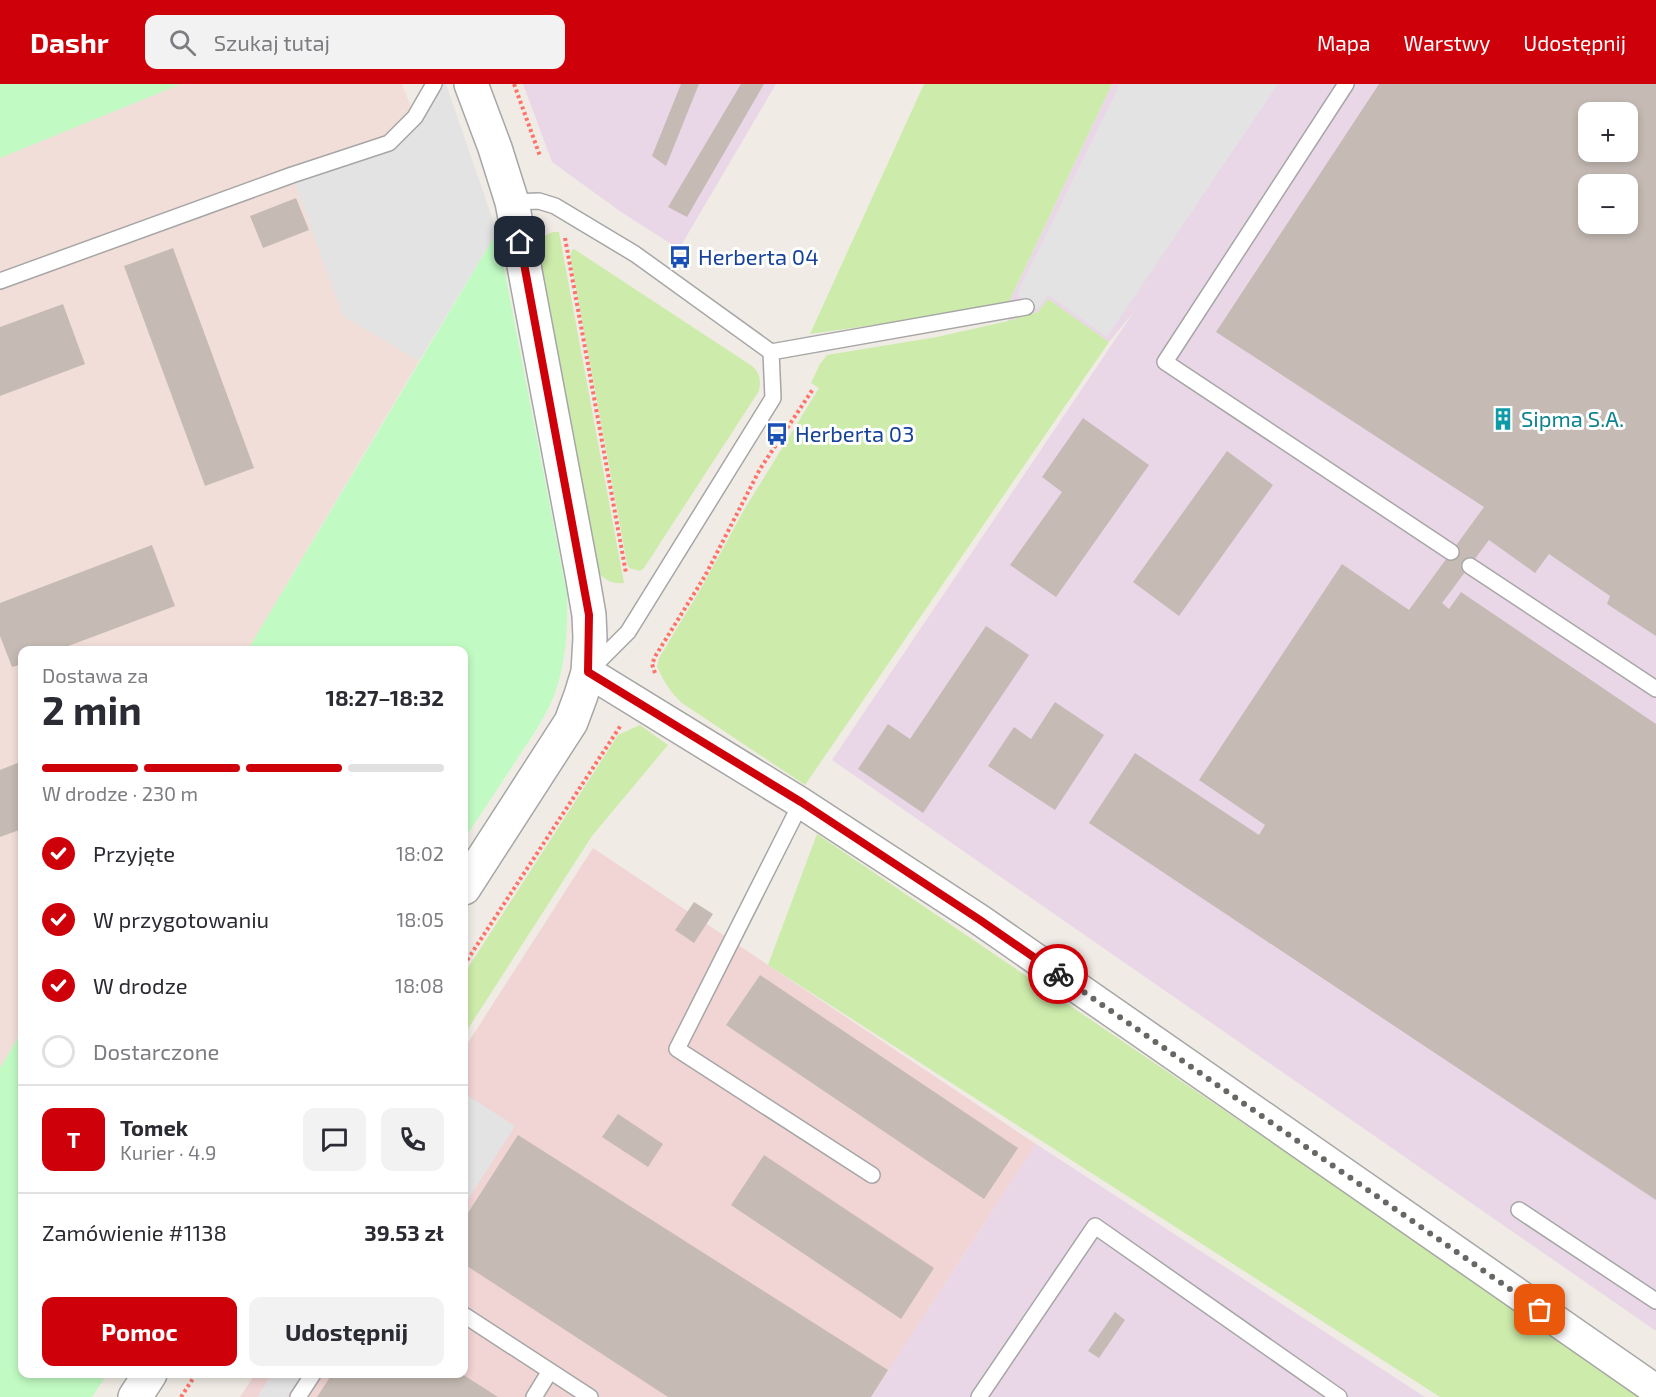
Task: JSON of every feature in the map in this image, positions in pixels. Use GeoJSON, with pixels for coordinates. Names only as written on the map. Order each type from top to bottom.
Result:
{"type":"FeatureCollection","features":[{"type":"Feature","properties":{"kind":"street"},"geometry":{"type":"LineString","coordinates":[[468,882],[571,722],[588,672],[590,638],[588,604],[512,202],[471,84]]}},
{"type":"Feature","properties":{"kind":"street"},"geometry":{"type":"LineString","coordinates":[[588,672],[801,802],[980,920],[1656,1390]]}},
{"type":"Feature","properties":{"kind":"street"},"geometry":{"type":"LineString","coordinates":[[135,1397],[147,1378]]}},
{"type":"Feature","properties":{"kind":"lane"},"geometry":{"type":"LineString","coordinates":[[0,281],[292,175],[389,143],[415,117],[434,84]]}},
{"type":"Feature","properties":{"kind":"lane"},"geometry":{"type":"LineString","coordinates":[[1346,84],[1165,362],[1451,552]]}},
{"type":"Feature","properties":{"kind":"lane"},"geometry":{"type":"LineString","coordinates":[[512,202],[539,201],[555,206],[635,254],[771,352],[1026,307]]}},
{"type":"Feature","properties":{"kind":"lane"},"geometry":{"type":"LineString","coordinates":[[588,672],[628,632],[772,398],[771,352]]}},
{"type":"Feature","properties":{"kind":"lane"},"geometry":{"type":"LineString","coordinates":[[1470,566],[1656,689]]}},
{"type":"Feature","properties":{"kind":"lane"},"geometry":{"type":"LineString","coordinates":[[801,802],[677,1049],[872,1175]]}},
{"type":"Feature","properties":{"kind":"lane"},"geometry":{"type":"LineString","coordinates":[[1519,1210],[1656,1300]]}},
{"type":"Feature","properties":{"kind":"lane"},"geometry":{"type":"LineString","coordinates":[[979,1397],[1095,1226],[1339,1397]]}},
{"type":"Feature","properties":{"kind":"lane"},"geometry":{"type":"LineString","coordinates":[[468,1318],[590,1397]]}},
{"type":"Feature","properties":{"kind":"lane"},"geometry":{"type":"LineString","coordinates":[[534,1397],[550,1371]]}},
{"type":"Feature","properties":{"kind":"lane"},"geometry":{"type":"LineString","coordinates":[[298,1397],[310,1378]]}},
{"type":"Feature","properties":{"kind":"path"},"geometry":{"type":"LineString","coordinates":[[514,84],[540,156]]}},
{"type":"Feature","properties":{"kind":"path"},"geometry":{"type":"LineString","coordinates":[[564,235],[626,573]]}},
{"type":"Feature","properties":{"kind":"path"},"geometry":{"type":"LineString","coordinates":[[655,673],[652,664],[656,655],[705,576],[752,483],[813,389]]}},
{"type":"Feature","properties":{"kind":"path"},"geometry":{"type":"LineString","coordinates":[[468,960],[624,722]]}},
{"type":"Feature","properties":{"kind":"path"},"geometry":{"type":"LineString","coordinates":[[181,1397],[193,1378]]}},
{"type":"Feature","properties":{"kind":"shaded area"},"geometry":{"type":"Polygon","coordinates":[[[181,84],[402,84],[415,117],[343,316],[419,361],[250,646],[18,646],[18,1038],[0,1068],[0,158],[181,84]]]}},
{"type":"Feature","properties":{"kind":"shaded area"},"geometry":{"type":"Polygon","coordinates":[[[434,84],[446,84],[497,232],[419,361],[343,316],[292,175],[389,143],[434,84]]]}},
{"type":"Feature","properties":{"kind":"shaded area"},"geometry":{"type":"Polygon","coordinates":[[[523,84],[776,84],[679,249],[621,212],[552,162],[523,84]]]}},
{"type":"Feature","properties":{"kind":"shaded area"},"geometry":{"type":"Polygon","coordinates":[[[1112,84],[1656,84],[1656,1331],[832,760],[1133,313],[1109,342],[1048,299],[1038,312],[1008,321],[1007,306],[1112,84]]]}},
{"type":"Feature","properties":{"kind":"shaded area"},"geometry":{"type":"Polygon","coordinates":[[[1120,84],[1278,84],[1107,337],[1048,295],[1037,310],[1017,294],[1120,84]]]}},
{"type":"Feature","properties":{"kind":"shaded area"},"geometry":{"type":"Polygon","coordinates":[[[593,848],[1036,1144],[871,1397],[240,1397],[252,1378],[468,1378],[468,1043],[593,848]]]}},
{"type":"Feature","properties":{"kind":"shaded area"},"geometry":{"type":"Polygon","coordinates":[[[468,1096],[515,1126],[468,1200],[468,1096]]]}},
{"type":"Feature","properties":{"kind":"shaded area"},"geometry":{"type":"Polygon","coordinates":[[[1036,1144],[1425,1397],[871,1397],[1036,1144]]]}},
{"type":"Feature","properties":{"kind":"shaded area"},"geometry":{"type":"Polygon","coordinates":[[[269,1378],[299,1378],[287,1397],[257,1397],[269,1378]]]}},
{"type":"Feature","properties":{"kind":"green space"},"geometry":{"type":"Polygon","coordinates":[[[0,84],[181,84],[0,158],[0,84]]]}},
{"type":"Feature","properties":{"kind":"green space"},"geometry":{"type":"Polygon","coordinates":[[[924,84],[1112,84],[1007,306],[810,334],[924,84]]]}},
{"type":"Feature","properties":{"kind":"green space"},"geometry":{"type":"Polygon","coordinates":[[[497,232],[567,594],[563,663],[556,690],[543,718],[468,833],[468,646],[250,646],[497,232]]]}},
{"type":"Feature","properties":{"kind":"green space"},"geometry":{"type":"Polygon","coordinates":[[[559,232],[624,583],[610,581],[598,572],[538,255],[542,240],[546,235],[559,232]]]}},
{"type":"Feature","properties":{"kind":"green space"},"geometry":{"type":"Polygon","coordinates":[[[574,249],[752,366],[759,377],[759,391],[640,571],[629,568],[627,563],[571,261],[571,251],[574,249]]]}},
{"type":"Feature","properties":{"kind":"green space"},"geometry":{"type":"Polygon","coordinates":[[[1048,299],[1109,342],[805,785],[682,703],[670,690],[662,676],[657,666],[659,658],[744,510],[819,388],[811,383],[827,355],[937,337],[1008,321],[1038,312],[1048,299]]]}},
{"type":"Feature","properties":{"kind":"green space"},"geometry":{"type":"Polygon","coordinates":[[[640,725],[668,745],[592,836],[468,1029],[468,968],[618,735],[640,725]]]}},
{"type":"Feature","properties":{"kind":"green space"},"geometry":{"type":"Polygon","coordinates":[[[817,834],[1647,1397],[1440,1397],[768,965],[817,834]]]}},
{"type":"Feature","properties":{"kind":"green space"},"geometry":{"type":"Polygon","coordinates":[[[18,1038],[18,1378],[104,1378],[92,1397],[0,1397],[0,1068],[18,1038]]]}},
{"type":"Feature","properties":{"kind":"building"},"geometry":{"type":"Polygon","coordinates":[[[681,84],[699,84],[666,166],[652,156],[681,84]]]}},
{"type":"Feature","properties":{"kind":"building"},"geometry":{"type":"Polygon","coordinates":[[[741,84],[764,84],[687,217],[668,207],[741,84]]]}},
{"type":"Feature","properties":{"kind":"building"},"geometry":{"type":"Polygon","coordinates":[[[1379,84],[1656,84],[1656,636],[1607,604],[1610,596],[1549,554],[1535,573],[1489,540],[1442,603],[1449,609],[1461,592],[1656,724],[1656,1200],[1089,823],[1135,753],[1259,835],[1265,825],[1199,780],[1342,564],[1409,610],[1484,507],[1216,332],[1379,84]]]}},
{"type":"Feature","properties":{"kind":"building"},"geometry":{"type":"Polygon","coordinates":[[[296,198],[309,230],[263,248],[250,216],[296,198]]]}},
{"type":"Feature","properties":{"kind":"building"},"geometry":{"type":"Polygon","coordinates":[[[173,248],[254,468],[205,486],[124,266],[173,248]]]}},
{"type":"Feature","properties":{"kind":"building"},"geometry":{"type":"Polygon","coordinates":[[[63,304],[85,364],[0,396],[0,327],[63,304]]]}},
{"type":"Feature","properties":{"kind":"building"},"geometry":{"type":"Polygon","coordinates":[[[1083,418],[1149,465],[1056,597],[1010,565],[1062,492],[1042,477],[1083,418]]]}},
{"type":"Feature","properties":{"kind":"building"},"geometry":{"type":"Polygon","coordinates":[[[1227,451],[1273,485],[1179,616],[1133,582],[1227,451]]]}},
{"type":"Feature","properties":{"kind":"building"},"geometry":{"type":"Polygon","coordinates":[[[152,545],[175,606],[68,646],[18,646],[18,665],[12,667],[0,636],[0,603],[152,545]]]}},
{"type":"Feature","properties":{"kind":"building"},"geometry":{"type":"Polygon","coordinates":[[[986,626],[1029,655],[923,813],[858,769],[888,724],[910,739],[986,626]]]}},
{"type":"Feature","properties":{"kind":"building"},"geometry":{"type":"Polygon","coordinates":[[[1055,702],[1104,735],[1055,810],[988,766],[1014,727],[1031,739],[1055,702]]]}},
{"type":"Feature","properties":{"kind":"building"},"geometry":{"type":"Polygon","coordinates":[[[18,763],[18,830],[0,837],[0,770],[18,763]]]}},
{"type":"Feature","properties":{"kind":"building"},"geometry":{"type":"Polygon","coordinates":[[[694,902],[713,914],[694,943],[675,930],[694,902]]]}},
{"type":"Feature","properties":{"kind":"building"},"geometry":{"type":"Polygon","coordinates":[[[760,975],[1018,1148],[984,1199],[726,1025],[760,975]]]}},
{"type":"Feature","properties":{"kind":"building"},"geometry":{"type":"Polygon","coordinates":[[[618,1114],[663,1144],[648,1167],[602,1137],[618,1114]]]}},
{"type":"Feature","properties":{"kind":"building"},"geometry":{"type":"Polygon","coordinates":[[[518,1135],[888,1370],[871,1397],[668,1397],[468,1267],[468,1213],[518,1135]]]}},
{"type":"Feature","properties":{"kind":"building"},"geometry":{"type":"Polygon","coordinates":[[[764,1155],[934,1268],[901,1319],[731,1205],[764,1155]]]}},
{"type":"Feature","properties":{"kind":"building"},"geometry":{"type":"Polygon","coordinates":[[[1115,1312],[1125,1320],[1099,1358],[1088,1351],[1115,1312]]]}},
{"type":"Feature","properties":{"kind":"building"},"geometry":{"type":"Polygon","coordinates":[[[329,1378],[468,1378],[498,1397],[317,1397],[329,1378]]]}},
{"type":"Feature","properties":{"kind":"way so far"},"geometry":{"type":"LineString","coordinates":[[1058,974],[1540,1310]]}},
{"type":"Feature","properties":{"kind":"place","name":"Herberta 04"},"geometry":{"type":"Point","coordinates":[680,257]}},
{"type":"Feature","properties":{"kind":"place","name":"Sipma S.A."},"geometry":{"type":"Point","coordinates":[1503,419]}},
{"type":"Feature","properties":{"kind":"place","name":"Herberta 03"},"geometry":{"type":"Point","coordinates":[777,434]}},
{"type":"Feature","properties":{"kind":"route"},"geometry":{"type":"LineString","coordinates":[[520,242],[589,615],[588,672],[801,802],[1058,974]]}}]}
